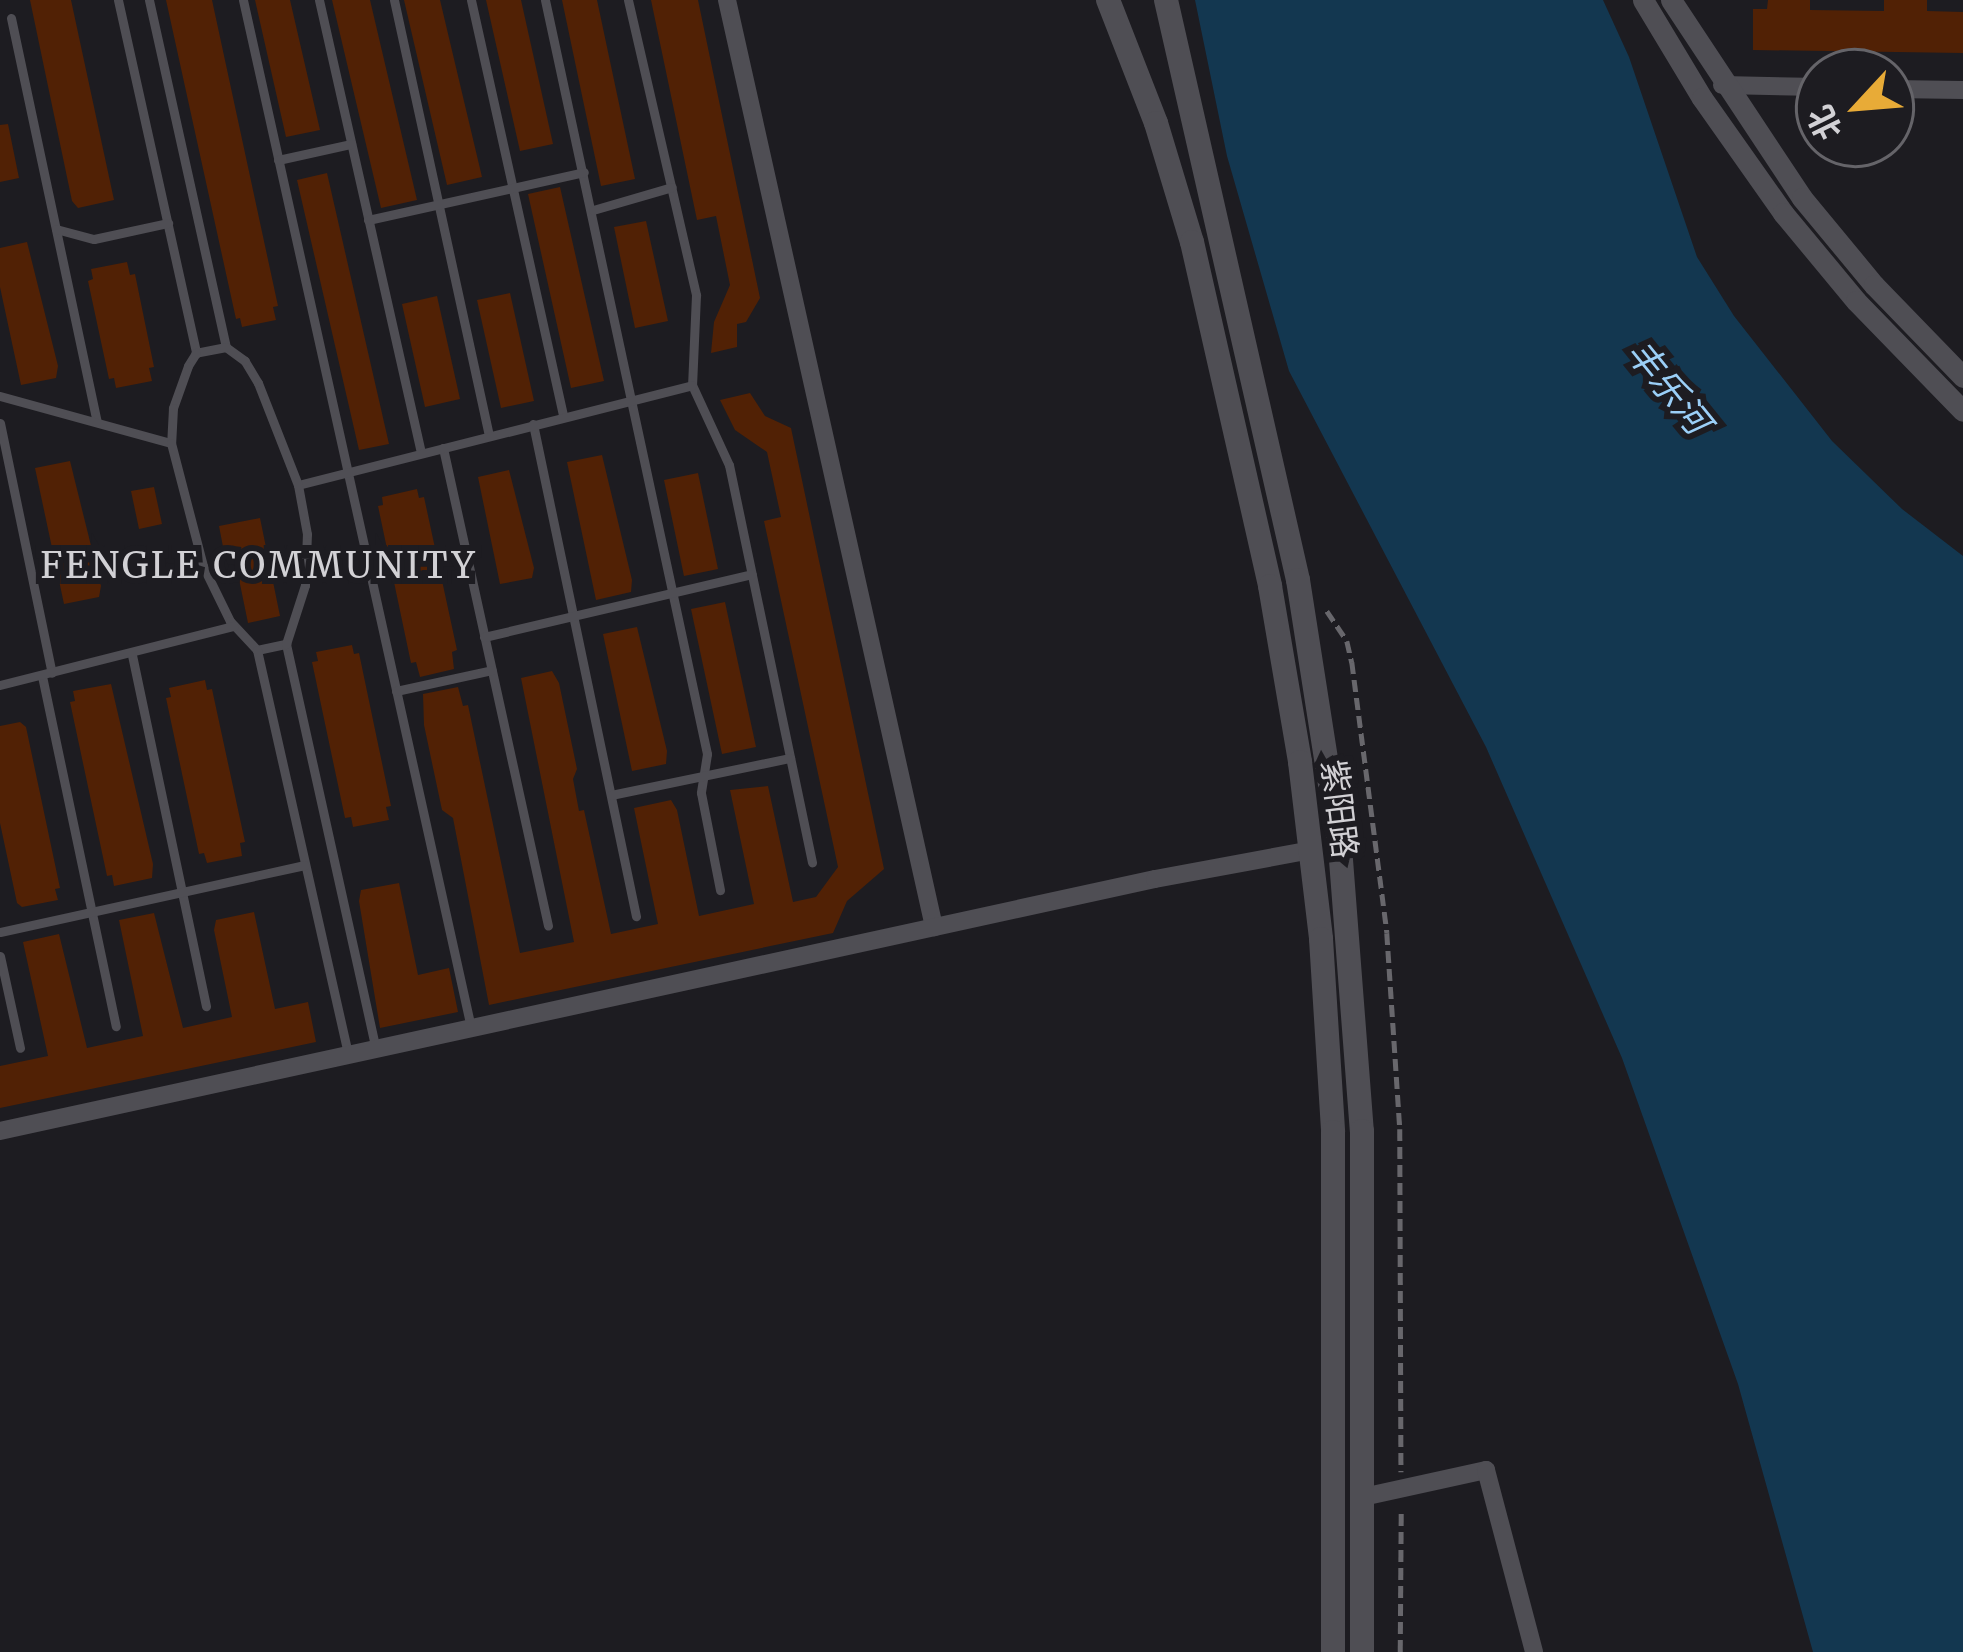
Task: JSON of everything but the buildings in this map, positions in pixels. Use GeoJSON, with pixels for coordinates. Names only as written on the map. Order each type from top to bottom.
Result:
{"type":"FeatureCollection","features":[{"type":"Feature","properties":{"kind":"main road","name":"紫阳路"},"geometry":{"type":"LineString","coordinates":[[1108,0],[1156,123],[1192,242],[1270,586],[1311,850],[1334,1151],[1333,1652]]}},
{"type":"Feature","properties":{"kind":"main road","name":"紫阳路"},"geometry":{"type":"LineString","coordinates":[[1166,0],[1298,580],[1334,802],[1362,1131],[1361,1652]]}},
{"type":"Feature","properties":{"kind":"street"},"geometry":{"type":"LineString","coordinates":[[727,0],[934,927]]}},
{"type":"Feature","properties":{"kind":"street"},"geometry":{"type":"LineString","coordinates":[[1643,0],[1783,213],[1856,301],[1963,411]]}},
{"type":"Feature","properties":{"kind":"street"},"geometry":{"type":"LineString","coordinates":[[1671,0],[1723,85],[1837,242],[1963,377]]}},
{"type":"Feature","properties":{"kind":"street"},"geometry":{"type":"LineString","coordinates":[[1723,85],[1795,86]]}},
{"type":"Feature","properties":{"kind":"street"},"geometry":{"type":"LineString","coordinates":[[1915,89],[1963,90]]}},
{"type":"Feature","properties":{"kind":"street"},"geometry":{"type":"LineString","coordinates":[[0,1131],[934,927],[1311,850]]}},
{"type":"Feature","properties":{"kind":"street"},"geometry":{"type":"LineString","coordinates":[[1363,1497],[1486,1470],[1534,1652]]}},
{"type":"Feature","properties":{"kind":"lane"},"geometry":{"type":"LineString","coordinates":[[118,0],[196,353],[177,391],[171,443],[198,553],[234,626],[257,650],[348,1055]]}},
{"type":"Feature","properties":{"kind":"lane"},"geometry":{"type":"LineString","coordinates":[[149,0],[226,347],[253,371],[298,485],[308,560],[300,605],[286,644],[376,1049]]}},
{"type":"Feature","properties":{"kind":"lane"},"geometry":{"type":"LineString","coordinates":[[243,0],[471,1028]]}},
{"type":"Feature","properties":{"kind":"lane"},"geometry":{"type":"LineString","coordinates":[[319,0],[421,453]]}},
{"type":"Feature","properties":{"kind":"lane"},"geometry":{"type":"LineString","coordinates":[[394,0],[488,436]]}},
{"type":"Feature","properties":{"kind":"lane"},"geometry":{"type":"LineString","coordinates":[[471,0],[563,416]]}},
{"type":"Feature","properties":{"kind":"lane"},"geometry":{"type":"LineString","coordinates":[[544,0],[593,210],[706,754],[700,793],[720,890]]}},
{"type":"Feature","properties":{"kind":"lane"},"geometry":{"type":"LineString","coordinates":[[628,0],[696,295],[692,385],[729,465],[812,862]]}},
{"type":"Feature","properties":{"kind":"lane"},"geometry":{"type":"LineString","coordinates":[[11,17],[97,422]]}},
{"type":"Feature","properties":{"kind":"lane"},"geometry":{"type":"LineString","coordinates":[[278,160],[351,144]]}},
{"type":"Feature","properties":{"kind":"lane"},"geometry":{"type":"LineString","coordinates":[[368,220],[584,172]]}},
{"type":"Feature","properties":{"kind":"lane"},"geometry":{"type":"LineString","coordinates":[[593,210],[671,187]]}},
{"type":"Feature","properties":{"kind":"lane"},"geometry":{"type":"LineString","coordinates":[[56,229],[94,239],[167,224]]}},
{"type":"Feature","properties":{"kind":"lane"},"geometry":{"type":"LineString","coordinates":[[196,353],[226,347]]}},
{"type":"Feature","properties":{"kind":"lane"},"geometry":{"type":"LineString","coordinates":[[298,485],[692,385]]}},
{"type":"Feature","properties":{"kind":"lane"},"geometry":{"type":"LineString","coordinates":[[0,396],[171,443]]}},
{"type":"Feature","properties":{"kind":"lane"},"geometry":{"type":"LineString","coordinates":[[0,423],[116,1026]]}},
{"type":"Feature","properties":{"kind":"lane"},"geometry":{"type":"LineString","coordinates":[[533,424],[636,916]]}},
{"type":"Feature","properties":{"kind":"lane"},"geometry":{"type":"LineString","coordinates":[[443,448],[548,926]]}},
{"type":"Feature","properties":{"kind":"lane"},"geometry":{"type":"LineString","coordinates":[[484,637],[752,574]]}},
{"type":"Feature","properties":{"kind":"lane"},"geometry":{"type":"LineString","coordinates":[[0,686],[234,626]]}},
{"type":"Feature","properties":{"kind":"lane"},"geometry":{"type":"LineString","coordinates":[[257,650],[286,644]]}},
{"type":"Feature","properties":{"kind":"lane"},"geometry":{"type":"LineString","coordinates":[[132,655],[206,1006]]}},
{"type":"Feature","properties":{"kind":"lane"},"geometry":{"type":"LineString","coordinates":[[396,691],[492,670]]}},
{"type":"Feature","properties":{"kind":"lane"},"geometry":{"type":"LineString","coordinates":[[611,796],[790,758]]}},
{"type":"Feature","properties":{"kind":"lane"},"geometry":{"type":"LineString","coordinates":[[0,932],[305,865]]}},
{"type":"Feature","properties":{"kind":"lane"},"geometry":{"type":"LineString","coordinates":[[0,956],[20,1048]]}},
{"type":"Feature","properties":{"kind":"path"},"geometry":{"type":"LineString","coordinates":[[1321,603],[1347,641],[1352,662],[1389,953],[1402,1227],[1400,1652]]}},
{"type":"Feature","properties":{"kind":"water","name":"丰乐河"},"geometry":{"type":"Polygon","coordinates":[[[1195,0],[1603,0],[1629,57],[1697,257],[1734,316],[1832,441],[1902,509],[1963,556],[1963,1652],[1813,1652],[1738,1384],[1622,1058],[1486,747],[1289,371],[1227,156],[1195,0]]]}},
{"type":"Feature","properties":{"kind":"district","name":"FENGLE COMMUNITY"},"geometry":{"type":"Point","coordinates":[259,566]}}]}
